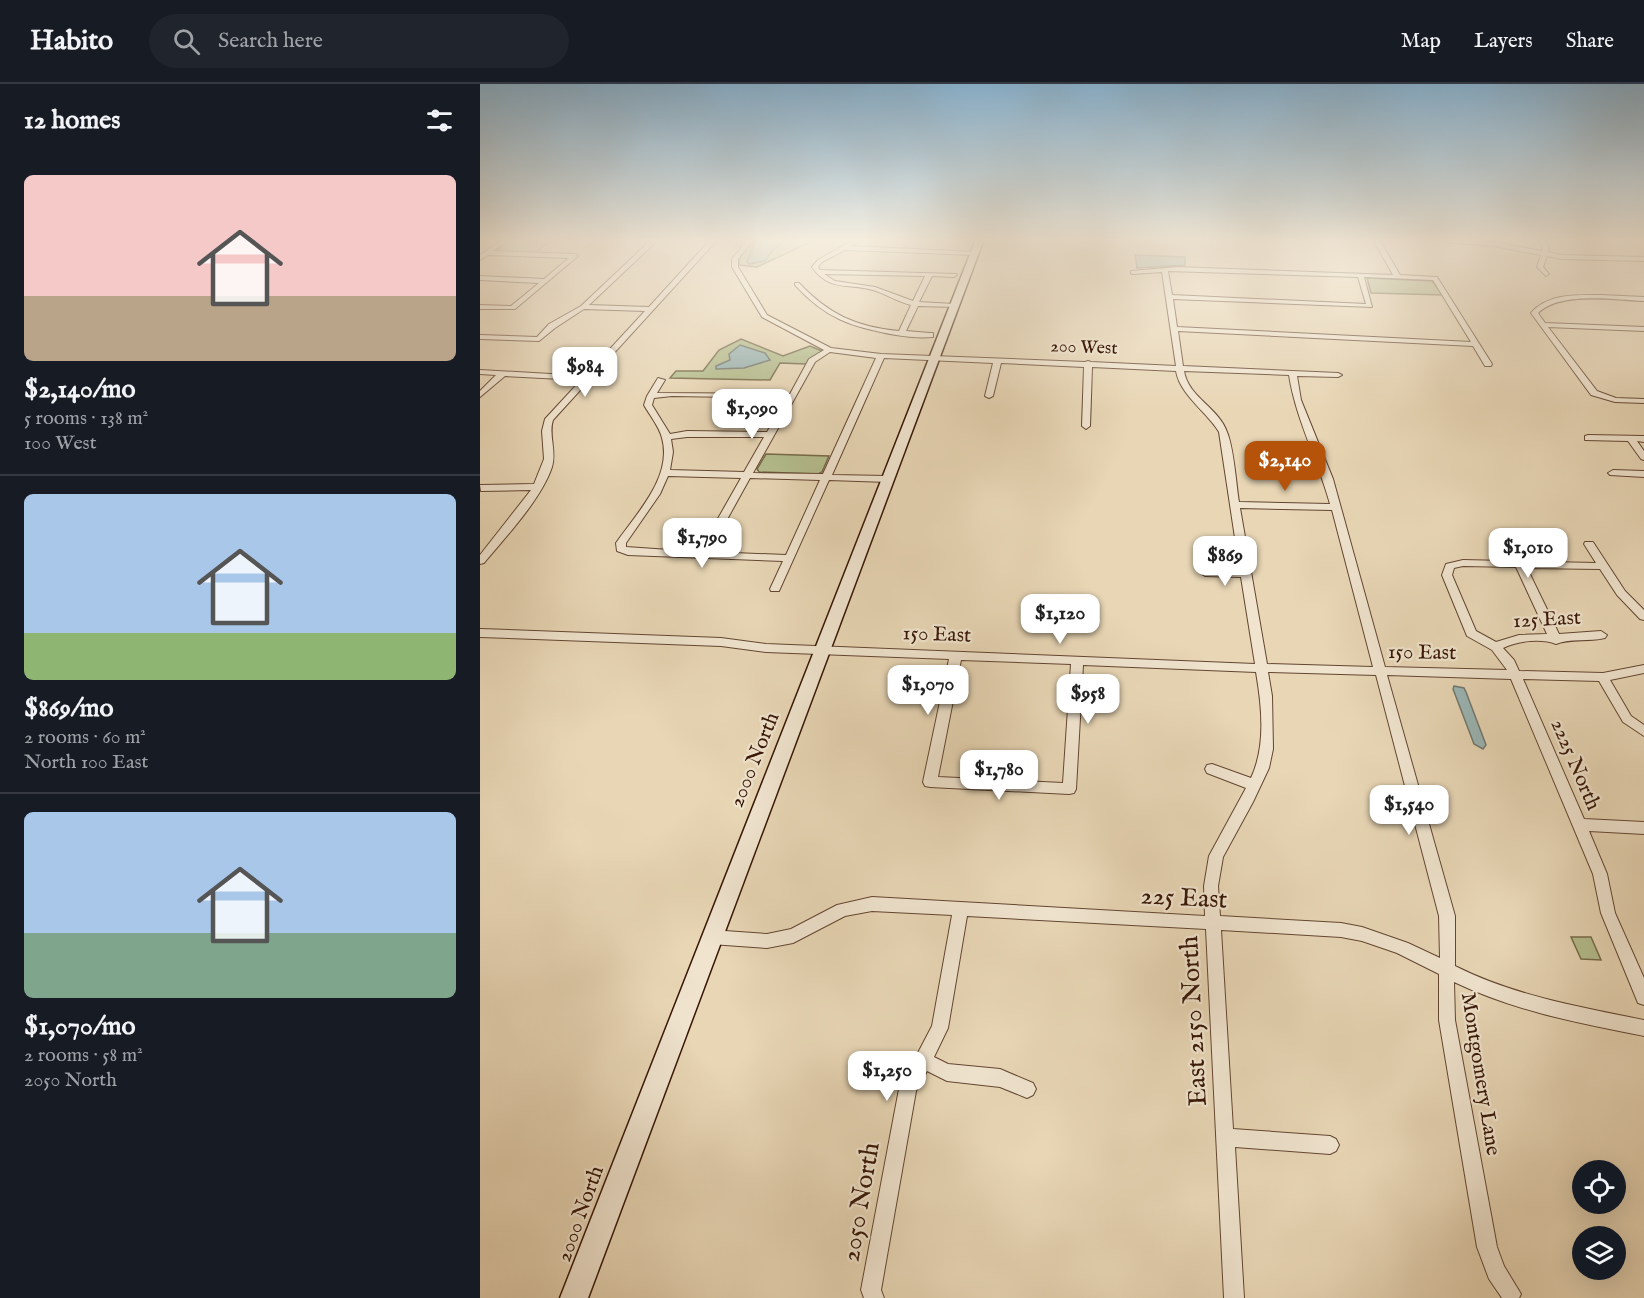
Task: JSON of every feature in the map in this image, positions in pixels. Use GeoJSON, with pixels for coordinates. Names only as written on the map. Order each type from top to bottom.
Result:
{"type":"FeatureCollection","features":[{"type":"Feature","properties":{"kind":"street"},"geometry":{"type":"LineString","coordinates":[[480,306],[513,308],[528,296]]}},
{"type":"Feature","properties":{"kind":"street"},"geometry":{"type":"LineString","coordinates":[[480,337],[539,339],[552,326],[583,307],[595,296]]}},
{"type":"Feature","properties":{"kind":"street"},"geometry":{"type":"LineString","coordinates":[[480,561],[505,533],[548,464],[545,426],[585,378],[662,296]]}},
{"type":"Feature","properties":{"kind":"street"},"geometry":{"type":"LineString","coordinates":[[702,555],[812,361],[829,350],[764,316],[752,296]]}},
{"type":"Feature","properties":{"kind":"street"},"geometry":{"type":"LineString","coordinates":[[807,296],[813,303],[843,320],[873,331],[930,335]]}},
{"type":"Feature","properties":{"kind":"street"},"geometry":{"type":"LineString","coordinates":[[893,296],[915,304],[954,306]]}},
{"type":"Feature","properties":{"kind":"street"},"geometry":{"type":"LineString","coordinates":[[901,334],[919,296]]}},
{"type":"Feature","properties":{"kind":"street","name":"2000 North"},"geometry":{"type":"LineString","coordinates":[[574,1298],[958,296]]}},
{"type":"Feature","properties":{"kind":"street"},"geometry":{"type":"LineString","coordinates":[[1171,297],[1370,306],[1367,296]]}},
{"type":"Feature","properties":{"kind":"street"},"geometry":{"type":"LineString","coordinates":[[1446,296],[1488,364]]}},
{"type":"Feature","properties":{"kind":"street","name":"East 2150 North"},"geometry":{"type":"LineString","coordinates":[[1171,297],[1179,366],[1186,388],[1216,418],[1223,432],[1266,696],[1267,749],[1254,785],[1216,856],[1211,886],[1234,1298]]}},
{"type":"Feature","properties":{"kind":"street"},"geometry":{"type":"LineString","coordinates":[[1644,298],[1552,300],[1534,313],[1594,393],[1603,397],[1644,401]]}},
{"type":"Feature","properties":{"kind":"street"},"geometry":{"type":"LineString","coordinates":[[583,307],[650,309]]}},
{"type":"Feature","properties":{"kind":"street"},"geometry":{"type":"LineString","coordinates":[[1542,325],[1644,329]]}},
{"type":"Feature","properties":{"kind":"street"},"geometry":{"type":"LineString","coordinates":[[1174,329],[1475,344]]}},
{"type":"Feature","properties":{"kind":"street","name":"200 West"},"geometry":{"type":"LineString","coordinates":[[829,350],[881,356],[1179,366],[1338,375]]}},
{"type":"Feature","properties":{"kind":"street"},"geometry":{"type":"LineString","coordinates":[[775,589],[881,356]]}},
{"type":"Feature","properties":{"kind":"street"},"geometry":{"type":"LineString","coordinates":[[989,396],[998,360]]}},
{"type":"Feature","properties":{"kind":"street"},"geometry":{"type":"LineString","coordinates":[[1086,426],[1088,363]]}},
{"type":"Feature","properties":{"kind":"street"},"geometry":{"type":"LineString","coordinates":[[480,372],[585,378]]}},
{"type":"Feature","properties":{"kind":"street","name":"Montgomery Lane"},"geometry":{"type":"LineString","coordinates":[[1292,372],[1297,400],[1325,467],[1447,916],[1449,947],[1446,968],[1447,1020],[1487,1247],[1496,1272],[1511,1294]]}},
{"type":"Feature","properties":{"kind":"street"},"geometry":{"type":"LineString","coordinates":[[480,395],[502,374]]}},
{"type":"Feature","properties":{"kind":"street"},"geometry":{"type":"LineString","coordinates":[[661,380],[648,405],[666,437],[670,455],[666,473],[621,543],[621,549],[628,552],[790,558]]}},
{"type":"Feature","properties":{"kind":"street"},"geometry":{"type":"LineString","coordinates":[[651,396],[672,394],[792,396]]}},
{"type":"Feature","properties":{"kind":"street"},"geometry":{"type":"LineString","coordinates":[[666,437],[687,434],[770,435]]}},
{"type":"Feature","properties":{"kind":"street"},"geometry":{"type":"LineString","coordinates":[[1588,438],[1644,439]]}},
{"type":"Feature","properties":{"kind":"street"},"geometry":{"type":"LineString","coordinates":[[1631,440],[1644,457]]}},
{"type":"Feature","properties":{"kind":"street"},"geometry":{"type":"LineString","coordinates":[[666,473],[888,479]]}},
{"type":"Feature","properties":{"kind":"street"},"geometry":{"type":"LineString","coordinates":[[1613,473],[1644,474]]}},
{"type":"Feature","properties":{"kind":"street"},"geometry":{"type":"LineString","coordinates":[[482,488],[535,487]]}},
{"type":"Feature","properties":{"kind":"street"},"geometry":{"type":"LineString","coordinates":[[1234,505],[1335,507]]}},
{"type":"Feature","properties":{"kind":"street"},"geometry":{"type":"LineString","coordinates":[[1589,544],[1621,592],[1644,616]]}},
{"type":"Feature","properties":{"kind":"street","name":"2225 North"},"geometry":{"type":"LineString","coordinates":[[1520,564],[1463,563],[1450,566],[1447,575],[1466,626],[1479,639],[1505,654],[1515,675],[1600,874],[1608,913],[1644,997]]}},
{"type":"Feature","properties":{"kind":"street"},"geometry":{"type":"LineString","coordinates":[[1556,640],[1540,612],[1520,564],[1603,566]]}},
{"type":"Feature","properties":{"kind":"street"},"geometry":{"type":"LineString","coordinates":[[1205,573],[1246,574]]}},
{"type":"Feature","properties":{"kind":"street","name":"150 East"},"geometry":{"type":"LineString","coordinates":[[480,633],[722,642],[766,648],[822,651],[1261,668],[1603,677],[1644,669]]}},
{"type":"Feature","properties":{"kind":"street","name":"125 East"},"geometry":{"type":"LineString","coordinates":[[1496,647],[1515,639],[1556,640],[1601,635]]}},
{"type":"Feature","properties":{"kind":"street"},"geometry":{"type":"LineString","coordinates":[[956,656],[930,782],[1069,789],[1077,660]]}},
{"type":"Feature","properties":{"kind":"street"},"geometry":{"type":"LineString","coordinates":[[1603,677],[1627,719],[1642,730]]}},
{"type":"Feature","properties":{"kind":"street"},"geometry":{"type":"LineString","coordinates":[[1212,769],[1254,785]]}},
{"type":"Feature","properties":{"kind":"street"},"geometry":{"type":"LineString","coordinates":[[1579,825],[1644,828]]}},
{"type":"Feature","properties":{"kind":"street","name":"225 East"},"geometry":{"type":"LineString","coordinates":[[711,937],[767,940],[793,936],[842,910],[872,904],[1358,932],[1391,941],[1481,986],[1512,998],[1644,1028]]}},
{"type":"Feature","properties":{"kind":"street","name":"2050 North"},"geometry":{"type":"LineString","coordinates":[[874,1298],[871,1290],[908,1089],[940,1028],[961,909]]}},
{"type":"Feature","properties":{"kind":"street"},"geometry":{"type":"LineString","coordinates":[[923,1060],[947,1072],[1000,1078],[1028,1089]]}},
{"type":"Feature","properties":{"kind":"street"},"geometry":{"type":"LineString","coordinates":[[1225,1137],[1330,1145]]}},
{"type":"Feature","properties":{"kind":"green space"},"geometry":{"type":"Polygon","coordinates":[[[741,339],[783,356],[810,346],[822,351],[806,364],[780,363],[770,380],[670,378],[676,371],[703,371],[719,350],[741,339]]]}},
{"type":"Feature","properties":{"kind":"green space"},"geometry":{"type":"Polygon","coordinates":[[[766,454],[829,456],[822,472],[818,474],[759,472],[757,469],[766,454]]]}},
{"type":"Feature","properties":{"kind":"green space"},"geometry":{"type":"Polygon","coordinates":[[[1571,937],[1591,937],[1601,960],[1581,959],[1571,937]]]}},
{"type":"Feature","properties":{"kind":"water"},"geometry":{"type":"Polygon","coordinates":[[[740,345],[765,353],[770,360],[744,368],[716,369],[716,366],[730,360],[729,354],[740,345]]]}},
{"type":"Feature","properties":{"kind":"water"},"geometry":{"type":"Polygon","coordinates":[[[1454,686],[1464,688],[1466,692],[1486,745],[1483,749],[1474,744],[1453,689],[1454,686]]]}}]}
